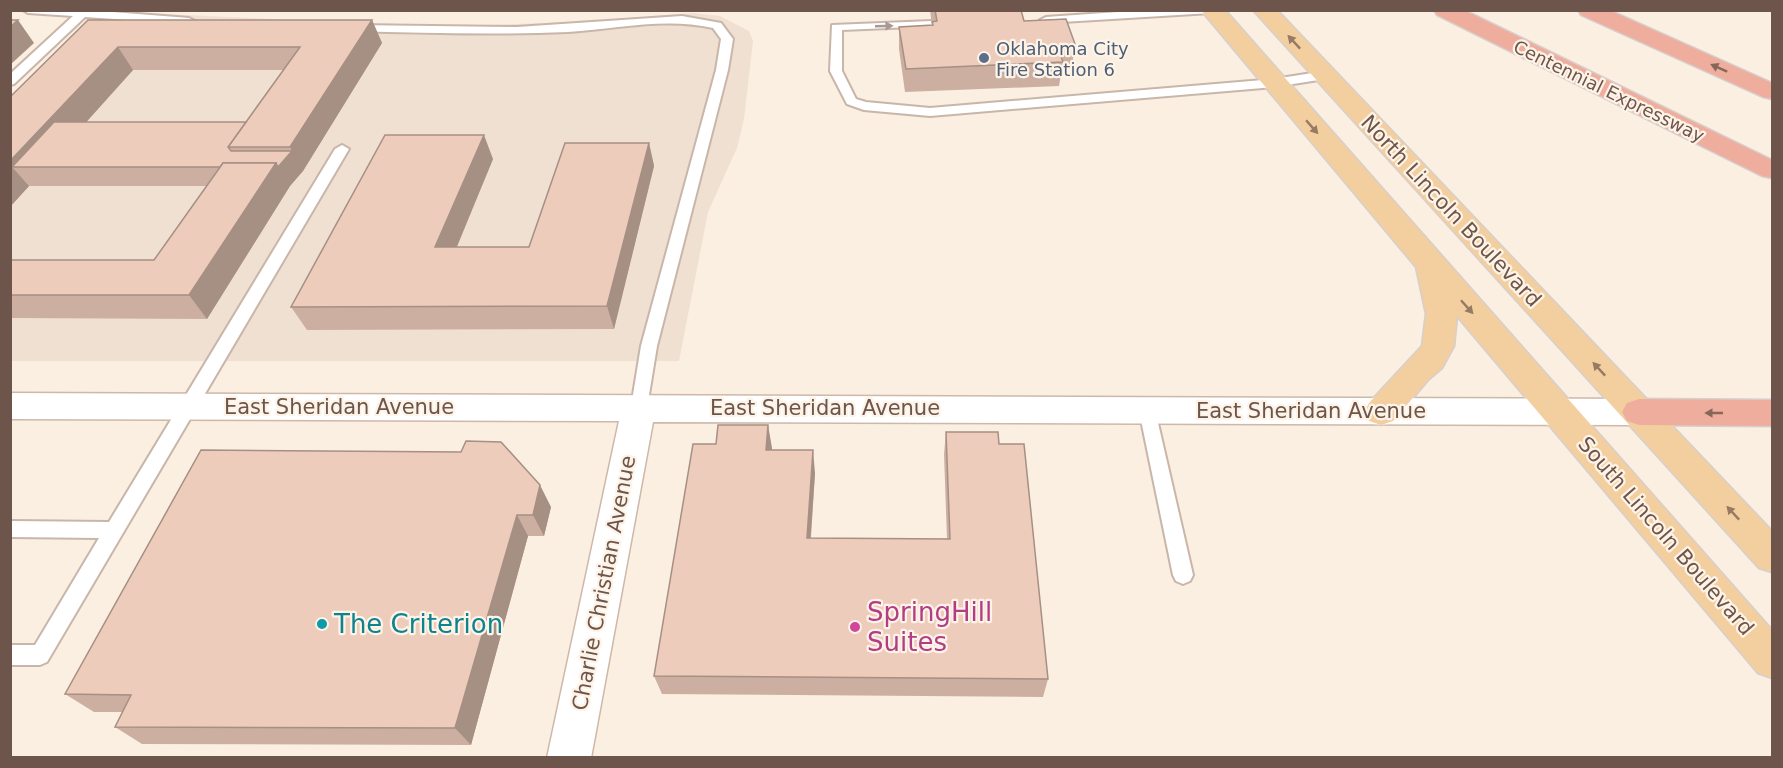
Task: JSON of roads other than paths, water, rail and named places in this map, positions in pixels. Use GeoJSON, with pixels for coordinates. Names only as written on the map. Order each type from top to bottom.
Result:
{"type":"FeatureCollection","features":[{"type":"Feature","properties":{"kind":"highway","name":"Centennial Expressway"},"geometry":{"type":"LineString","coordinates":[[1445,10],[1773,170]]}},
{"type":"Feature","properties":{"kind":"highway"},"geometry":{"type":"LineString","coordinates":[[1590,10],[1773,92]]}},
{"type":"Feature","properties":{"kind":"highway"},"geometry":{"type":"LineString","coordinates":[[1637,105],[1773,193]]}},
{"type":"Feature","properties":{"kind":"highway"},"geometry":{"type":"LineString","coordinates":[[1639,412],[1773,413]]}},
{"type":"Feature","properties":{"kind":"main road"},"geometry":{"type":"LineString","coordinates":[[1211,10],[1560,413]]}},
{"type":"Feature","properties":{"kind":"main road","name":"North Lincoln Boulevard"},"geometry":{"type":"LineString","coordinates":[[1264,10],[1639,412]]}},
{"type":"Feature","properties":{"kind":"main road"},"geometry":{"type":"LineString","coordinates":[[1381,412],[1417,370],[1431,359],[1438,346],[1442,314],[1428,263]]}},
{"type":"Feature","properties":{"kind":"main road"},"geometry":{"type":"LineString","coordinates":[[1639,412],[1773,556]]}},
{"type":"Feature","properties":{"kind":"main road","name":"South Lincoln Boulevard"},"geometry":{"type":"LineString","coordinates":[[1560,413],[1773,659]]}},
{"type":"Feature","properties":{"kind":"street","name":"East Sheridan Avenue"},"geometry":{"type":"LineString","coordinates":[[10,406],[1639,412]]}},
{"type":"Feature","properties":{"kind":"street","name":"Charlie Christian Avenue"},"geometry":{"type":"LineString","coordinates":[[569,758],[639,407]]}},
{"type":"Feature","properties":{"kind":"lane"},"geometry":{"type":"LineString","coordinates":[[28,10],[201,22]]}},
{"type":"Feature","properties":{"kind":"lane"},"geometry":{"type":"LineString","coordinates":[[1038,21],[1211,10]]}},
{"type":"Feature","properties":{"kind":"lane"},"geometry":{"type":"LineString","coordinates":[[10,81],[82,13]]}},
{"type":"Feature","properties":{"kind":"lane"},"geometry":{"type":"LineString","coordinates":[[338,27],[495,31],[697,19],[717,25],[727,39],[722,69],[649,346],[639,407]]}},
{"type":"Feature","properties":{"kind":"lane"},"geometry":{"type":"LineString","coordinates":[[932,24],[836,27],[836,71],[850,101],[864,106],[930,112],[1274,82],[1325,75]]}},
{"type":"Feature","properties":{"kind":"lane"},"geometry":{"type":"LineString","coordinates":[[10,655],[40,655],[342,149]]}},
{"type":"Feature","properties":{"kind":"lane"},"geometry":{"type":"LineString","coordinates":[[1148,410],[1183,575]]}},
{"type":"Feature","properties":{"kind":"lane"},"geometry":{"type":"LineString","coordinates":[[10,529],[114,530]]}},
{"type":"Feature","properties":{"kind":"place","name":"Oklahoma City Fire Station 6"},"geometry":{"type":"Point","coordinates":[984,58]}},
{"type":"Feature","properties":{"kind":"place","name":"The Criterion"},"geometry":{"type":"Point","coordinates":[322,624]}},
{"type":"Feature","properties":{"kind":"place","name":"SpringHill Suites"},"geometry":{"type":"Point","coordinates":[855,627]}}]}
